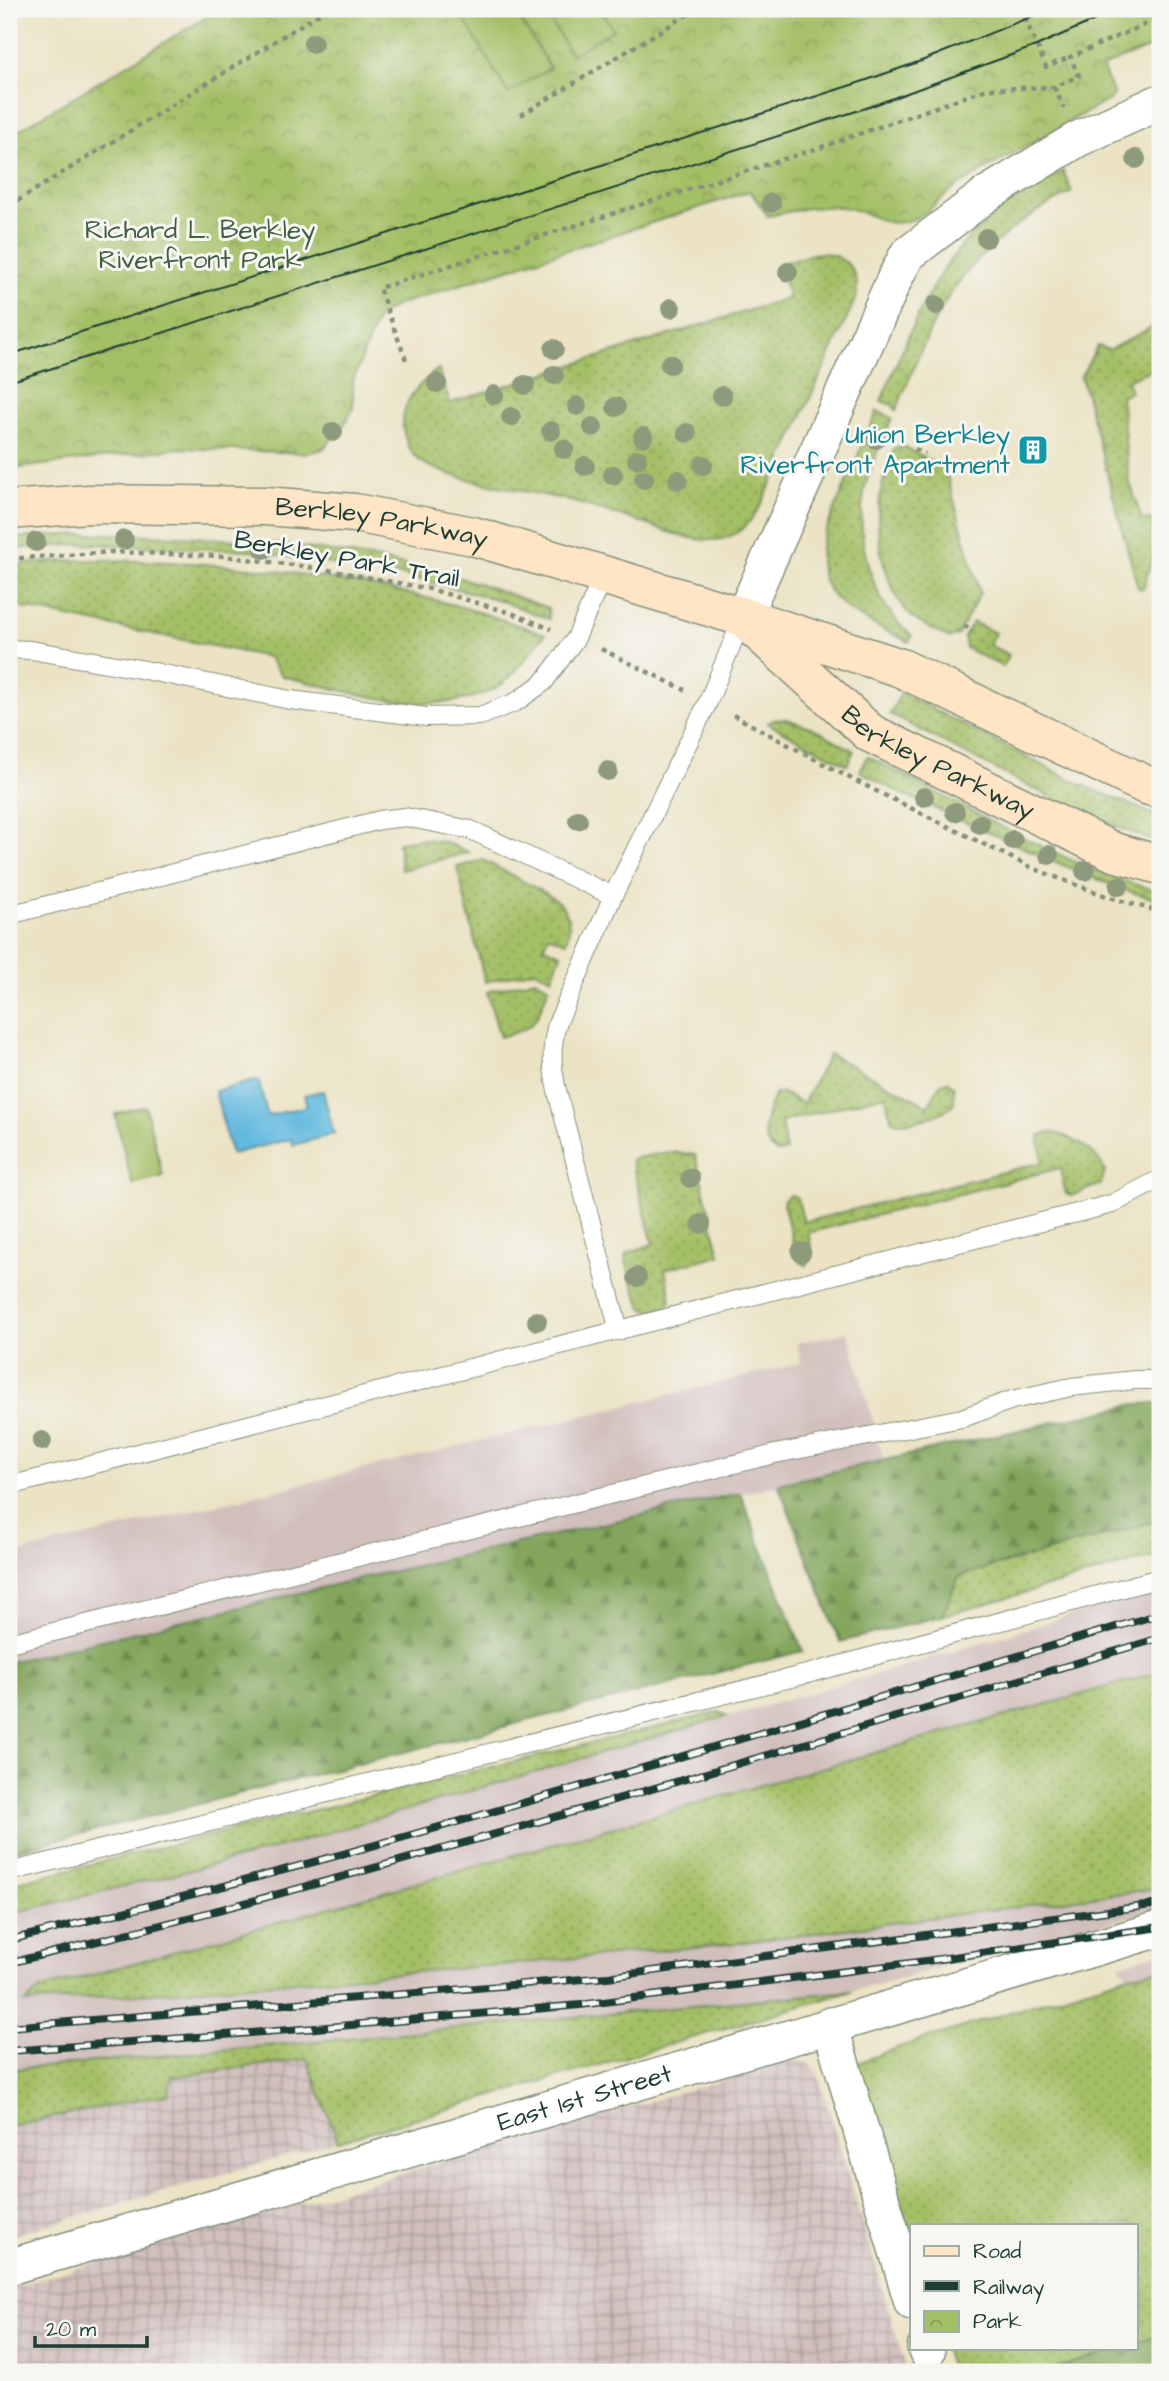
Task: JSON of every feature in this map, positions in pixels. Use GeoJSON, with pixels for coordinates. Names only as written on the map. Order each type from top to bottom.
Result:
{"type":"FeatureCollection","features":[{"type":"Feature","properties":{"kind":"main road","name":"Berkley Parkway"},"geometry":{"type":"LineString","coordinates":[[9,510],[89,504],[265,506],[355,513],[473,536],[604,574],[901,668],[1146,785],[1160,789]]}},
{"type":"Feature","properties":{"kind":"main road","name":"Berkley Parkway"},"geometry":{"type":"LineString","coordinates":[[743,617],[870,733],[1114,852],[1160,865]]}},
{"type":"Feature","properties":{"kind":"street"},"geometry":{"type":"LineString","coordinates":[[743,617],[907,255],[987,194],[1037,162],[1078,139],[1160,102]]}},
{"type":"Feature","properties":{"kind":"street","name":"East 1st Street"},"geometry":{"type":"LineString","coordinates":[[9,2267],[1160,1929]]}},
{"type":"Feature","properties":{"kind":"street"},"geometry":{"type":"LineString","coordinates":[[830,2025],[910,2295]]}},
{"type":"Feature","properties":{"kind":"lane"},"geometry":{"type":"LineString","coordinates":[[9,649],[31,650],[140,669],[290,700],[426,717],[480,716],[516,702],[544,681],[576,638],[604,574]]}},
{"type":"Feature","properties":{"kind":"lane"},"geometry":{"type":"LineString","coordinates":[[619,1331],[551,1067],[552,1043],[557,1024],[613,896],[708,702],[743,617]]}},
{"type":"Feature","properties":{"kind":"lane"},"geometry":{"type":"LineString","coordinates":[[9,915],[380,820],[405,817],[471,830],[613,896]]}},
{"type":"Feature","properties":{"kind":"lane"},"geometry":{"type":"LineString","coordinates":[[9,1486],[1112,1205],[1160,1179]]}},
{"type":"Feature","properties":{"kind":"lane"},"geometry":{"type":"LineString","coordinates":[[9,1643],[775,1454],[962,1418],[1024,1397],[1071,1387],[1160,1380]]}},
{"type":"Feature","properties":{"kind":"lane"},"geometry":{"type":"LineString","coordinates":[[9,1872],[811,1673],[1160,1577]]}},
{"type":"Feature","properties":{"kind":"path"},"geometry":{"type":"LineString","coordinates":[[9,206],[327,9]]}},
{"type":"Feature","properties":{"kind":"path"},"geometry":{"type":"LineString","coordinates":[[521,115],[697,9]]}},
{"type":"Feature","properties":{"kind":"path"},"geometry":{"type":"LineString","coordinates":[[1021,9],[1046,67],[1160,18]]}},
{"type":"Feature","properties":{"kind":"path"},"geometry":{"type":"LineString","coordinates":[[406,360],[379,288],[822,147],[987,89],[1054,87],[1079,76],[1070,57]]}},
{"type":"Feature","properties":{"kind":"path"},"geometry":{"type":"LineString","coordinates":[[915,449],[925,454]]}},
{"type":"Feature","properties":{"kind":"path","name":"Berkley Park Trail"},"geometry":{"type":"LineString","coordinates":[[9,559],[113,552],[224,556],[430,589],[511,613],[576,638],[663,679]]}},
{"type":"Feature","properties":{"kind":"path"},"geometry":{"type":"LineString","coordinates":[[965,629],[970,620]]}},
{"type":"Feature","properties":{"kind":"path"},"geometry":{"type":"LineString","coordinates":[[754,727],[1032,868],[1106,896],[1160,912]]}},
{"type":"Feature","properties":{"kind":"shaded area"},"geometry":{"type":"Polygon","coordinates":[[[848,1332],[884,1461],[367,1577],[9,1662],[9,1555],[801,1363],[797,1343],[848,1332]]]}},
{"type":"Feature","properties":{"kind":"shaded area"},"geometry":{"type":"Polygon","coordinates":[[[1160,1588],[1160,1672],[40,1990],[738,1943],[1160,1888],[1160,1909],[853,1991],[9,2070],[9,1914],[249,1856],[934,1657],[1160,1588]]]}},
{"type":"Feature","properties":{"kind":"shaded area"},"geometry":{"type":"Polygon","coordinates":[[[1160,1952],[1160,1970],[1129,1975],[1118,1965],[1160,1952]]]}},
{"type":"Feature","properties":{"kind":"shaded area"},"geometry":{"type":"Polygon","coordinates":[[[307,2059],[338,2141],[9,2236],[9,2126],[168,2094],[172,2077],[307,2059]]]}},
{"type":"Feature","properties":{"kind":"shaded area"},"geometry":{"type":"Polygon","coordinates":[[[798,2060],[809,2064],[819,2078],[905,2365],[882,2372],[9,2372],[9,2288],[798,2060]]]}},
{"type":"Feature","properties":{"kind":"green space","name":"Richard L. Berkley Riverfront Park"},"geometry":{"type":"Polygon","coordinates":[[[220,9],[1160,9],[1160,43],[1102,67],[1114,95],[1109,100],[975,176],[949,192],[925,213],[911,220],[889,222],[854,210],[827,206],[768,216],[750,191],[397,305],[378,317],[353,381],[353,409],[342,428],[323,449],[306,453],[180,448],[9,469],[9,136],[220,9]]]}},
{"type":"Feature","properties":{"kind":"green space"},"geometry":{"type":"Polygon","coordinates":[[[458,9],[514,9],[550,68],[508,93],[458,9]]]}},
{"type":"Feature","properties":{"kind":"green space"},"geometry":{"type":"Polygon","coordinates":[[[544,9],[600,9],[613,30],[571,55],[544,9]]]}},
{"type":"Feature","properties":{"kind":"green space"},"geometry":{"type":"Polygon","coordinates":[[[1063,171],[1072,192],[1016,226],[968,271],[935,319],[896,410],[892,405],[881,401],[922,307],[948,263],[991,217],[1063,171]]]}},
{"type":"Feature","properties":{"kind":"green space"},"geometry":{"type":"Polygon","coordinates":[[[824,253],[840,258],[851,268],[856,281],[856,298],[763,501],[756,514],[735,534],[711,540],[690,538],[575,502],[466,479],[446,473],[418,459],[407,444],[403,425],[405,408],[418,387],[438,369],[450,403],[789,298],[779,264],[824,253]]]}},
{"type":"Feature","properties":{"kind":"green space"},"geometry":{"type":"Polygon","coordinates":[[[1160,323],[1160,366],[1127,380],[1131,392],[1121,396],[1129,480],[1142,520],[1152,519],[1156,546],[1143,589],[1138,588],[1081,376],[1098,346],[1109,350],[1160,323]]]}},
{"type":"Feature","properties":{"kind":"green space"},"geometry":{"type":"Polygon","coordinates":[[[877,411],[892,418],[866,483],[862,524],[864,545],[876,586],[897,622],[912,636],[909,642],[842,605],[823,577],[820,559],[823,537],[877,411]]]}},
{"type":"Feature","properties":{"kind":"green space"},"geometry":{"type":"Polygon","coordinates":[[[903,446],[945,469],[980,593],[958,635],[950,638],[920,623],[908,613],[893,590],[884,563],[878,530],[880,498],[894,449],[903,446]]]}},
{"type":"Feature","properties":{"kind":"green space"},"geometry":{"type":"Polygon","coordinates":[[[82,534],[224,539],[364,557],[480,584],[548,608],[549,619],[496,599],[406,576],[246,550],[83,544],[9,549],[9,538],[82,534]]]}},
{"type":"Feature","properties":{"kind":"green space"},"geometry":{"type":"Polygon","coordinates":[[[79,560],[221,565],[314,576],[454,605],[545,634],[515,672],[494,689],[469,698],[443,702],[388,700],[282,676],[268,657],[9,607],[9,565],[79,560]]]}},
{"type":"Feature","properties":{"kind":"green space"},"geometry":{"type":"Polygon","coordinates":[[[973,622],[995,633],[989,645],[1009,655],[1003,667],[966,648],[964,637],[973,622]]]}},
{"type":"Feature","properties":{"kind":"green space"},"geometry":{"type":"Polygon","coordinates":[[[901,693],[1073,781],[1160,817],[1160,843],[1057,800],[890,714],[901,693]]]}},
{"type":"Feature","properties":{"kind":"green space"},"geometry":{"type":"Polygon","coordinates":[[[786,719],[813,728],[854,751],[847,765],[767,723],[786,719]]]}},
{"type":"Feature","properties":{"kind":"green space"},"geometry":{"type":"Polygon","coordinates":[[[867,756],[1048,849],[1085,866],[1160,892],[1160,901],[1119,888],[1051,860],[896,791],[860,771],[867,756]]]}},
{"type":"Feature","properties":{"kind":"green space"},"geometry":{"type":"Polygon","coordinates":[[[421,839],[441,841],[469,852],[401,870],[398,842],[421,839]]]}},
{"type":"Feature","properties":{"kind":"green space"},"geometry":{"type":"Polygon","coordinates":[[[483,860],[554,899],[566,912],[569,930],[566,942],[548,935],[544,947],[561,954],[552,978],[535,970],[485,982],[457,867],[483,860]]]}},
{"type":"Feature","properties":{"kind":"green space"},"geometry":{"type":"Polygon","coordinates":[[[535,979],[549,987],[534,1022],[522,1030],[500,1037],[487,992],[535,979]]]}},
{"type":"Feature","properties":{"kind":"green space"},"geometry":{"type":"Polygon","coordinates":[[[829,1054],[928,1106],[940,1084],[947,1081],[954,1087],[954,1103],[934,1116],[899,1122],[892,1121],[885,1095],[781,1122],[786,1151],[778,1153],[767,1141],[764,1126],[775,1094],[783,1093],[803,1104],[829,1054]]]}},
{"type":"Feature","properties":{"kind":"green space"},"geometry":{"type":"Polygon","coordinates":[[[145,1106],[163,1176],[132,1184],[115,1114],[145,1106]]]}},
{"type":"Feature","properties":{"kind":"green space"},"geometry":{"type":"Polygon","coordinates":[[[1049,1132],[1074,1140],[1097,1157],[1105,1172],[1101,1184],[1071,1196],[1066,1194],[1060,1168],[808,1233],[813,1257],[806,1265],[798,1260],[783,1204],[790,1195],[797,1197],[804,1222],[1043,1162],[1039,1140],[1040,1136],[1049,1132]]]}},
{"type":"Feature","properties":{"kind":"green space"},"geometry":{"type":"Polygon","coordinates":[[[668,1152],[695,1155],[720,1255],[665,1269],[671,1301],[666,1308],[653,1312],[643,1308],[640,1302],[625,1256],[653,1244],[631,1159],[668,1152]]]}},
{"type":"Feature","properties":{"kind":"green space"},"geometry":{"type":"Polygon","coordinates":[[[1160,1403],[1160,1520],[959,1576],[942,1616],[840,1642],[778,1484],[1135,1404],[1160,1403]]]}},
{"type":"Feature","properties":{"kind":"green space"},"geometry":{"type":"Polygon","coordinates":[[[740,1493],[803,1651],[9,1852],[9,1662],[367,1577],[740,1493]]]}},
{"type":"Feature","properties":{"kind":"green space"},"geometry":{"type":"Polygon","coordinates":[[[1160,1520],[1160,1555],[942,1616],[959,1576],[1160,1520]]]}},
{"type":"Feature","properties":{"kind":"green space"},"geometry":{"type":"Polygon","coordinates":[[[1160,1672],[1160,1888],[738,1943],[26,2003],[39,1990],[1160,1672]]]}},
{"type":"Feature","properties":{"kind":"green space"},"geometry":{"type":"Polygon","coordinates":[[[719,1712],[727,1716],[249,1856],[9,1914],[9,1884],[719,1712]]]}},
{"type":"Feature","properties":{"kind":"green space"},"geometry":{"type":"Polygon","coordinates":[[[1160,1970],[1160,2335],[1138,2342],[1138,2224],[910,2224],[910,2239],[855,2064],[899,2047],[1129,1975],[1160,1970]]]}},
{"type":"Feature","properties":{"kind":"green space"},"geometry":{"type":"Polygon","coordinates":[[[853,1991],[338,2141],[307,2059],[172,2077],[168,2094],[9,2126],[9,2070],[853,1991]]]}},
{"type":"Feature","properties":{"kind":"green space"},"geometry":{"type":"Polygon","coordinates":[[[1160,2335],[1160,2372],[1044,2372],[1114,2350],[1138,2350],[1138,2342],[1160,2335]]]}},
{"type":"Feature","properties":{"kind":"green space"},"geometry":{"type":"Polygon","coordinates":[[[945,2350],[1114,2350],[1044,2372],[952,2372],[945,2350]]]}},
{"type":"Feature","properties":{"kind":"water"},"geometry":{"type":"Polygon","coordinates":[[[258,1080],[268,1116],[307,1106],[304,1095],[323,1091],[334,1134],[293,1145],[291,1139],[231,1154],[215,1091],[258,1080]]]}},
{"type":"Feature","properties":{"kind":"tram line"},"geometry":{"type":"LineString","coordinates":[[9,355],[861,82],[924,60],[1050,9]]}},
{"type":"Feature","properties":{"kind":"tram line"},"geometry":{"type":"LineString","coordinates":[[9,382],[866,108],[1036,46],[1120,9]]}},
{"type":"Feature","properties":{"kind":"railway"},"geometry":{"type":"LineString","coordinates":[[9,1940],[299,1866],[443,1826],[1160,1614]]}},
{"type":"Feature","properties":{"kind":"railway"},"geometry":{"type":"LineString","coordinates":[[9,1963],[443,1849],[1160,1638]]}},
{"type":"Feature","properties":{"kind":"railway"},"geometry":{"type":"LineString","coordinates":[[9,2027],[607,1977],[1160,1904]]}},
{"type":"Feature","properties":{"kind":"railway"},"geometry":{"type":"LineString","coordinates":[[9,2051],[580,2005],[926,1961],[1160,1927]]}},
{"type":"Feature","properties":{"kind":"place","name":"Union Berkley Riverfront Apartment"},"geometry":{"type":"Point","coordinates":[1033,450]}}]}
